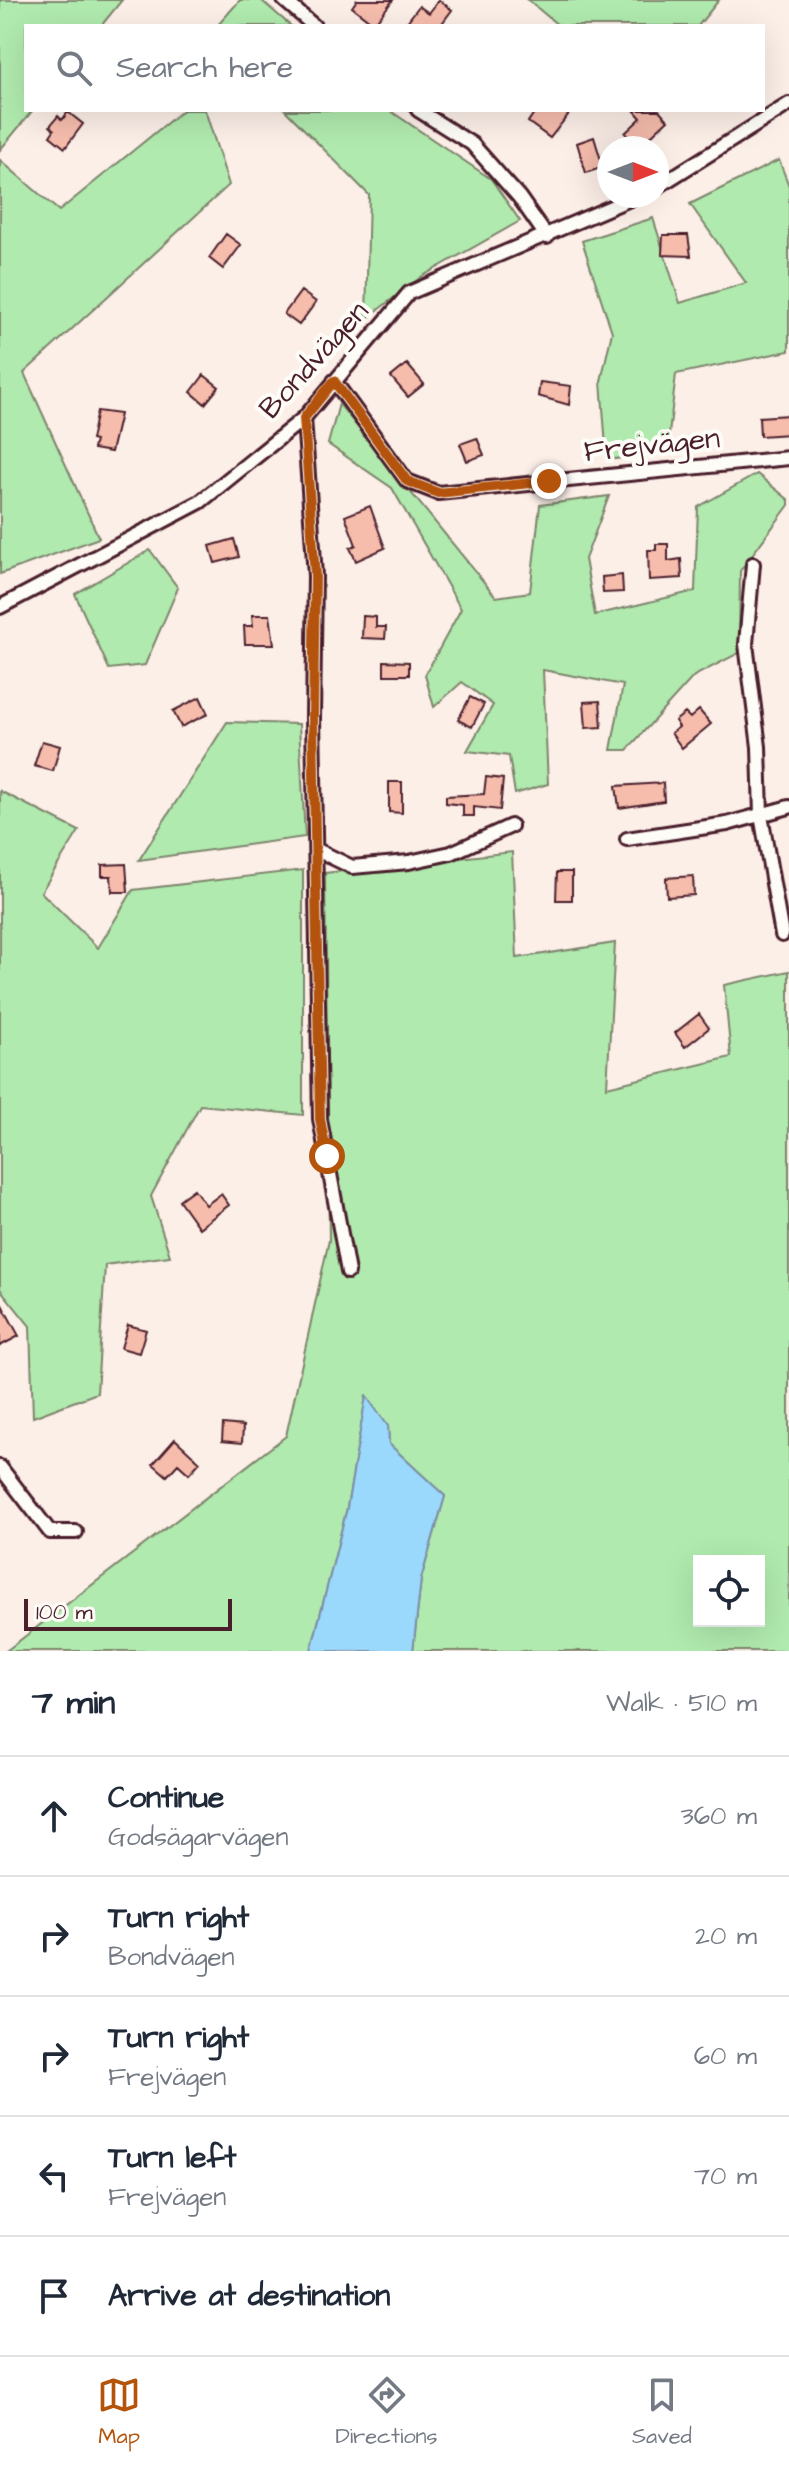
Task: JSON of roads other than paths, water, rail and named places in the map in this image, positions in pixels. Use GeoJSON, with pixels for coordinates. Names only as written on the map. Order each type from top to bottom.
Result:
{"type":"FeatureCollection","features":[{"type":"Feature","properties":{"kind":"street"},"geometry":{"type":"LineString","coordinates":[[284,0],[312,24]]}},
{"type":"Feature","properties":{"kind":"street"},"geometry":{"type":"LineString","coordinates":[[669,179],[789,104]]}},
{"type":"Feature","properties":{"kind":"street"},"geometry":{"type":"LineString","coordinates":[[421,112],[472,144],[519,197],[547,237]]}},
{"type":"Feature","properties":{"kind":"street","name":"Bondvägen"},"geometry":{"type":"LineString","coordinates":[[0,607],[200,502],[304,418],[409,293],[480,260],[547,237],[611,208]]}},
{"type":"Feature","properties":{"kind":"street","name":"Frejvägen"},"geometry":{"type":"LineString","coordinates":[[334,381],[407,481],[438,493],[789,458]]}},
{"type":"Feature","properties":{"kind":"street"},"geometry":{"type":"LineString","coordinates":[[304,418],[315,576],[313,717],[320,1119],[348,1272]]}},
{"type":"Feature","properties":{"kind":"street"},"geometry":{"type":"LineString","coordinates":[[753,564],[746,644],[759,747],[761,815],[782,935]]}},
{"type":"Feature","properties":{"kind":"street"},"geometry":{"type":"LineString","coordinates":[[627,839],[727,824],[789,807]]}},
{"type":"Feature","properties":{"kind":"street"},"geometry":{"type":"LineString","coordinates":[[317,850],[352,867],[409,862],[451,853],[511,826]]}},
{"type":"Feature","properties":{"kind":"street"},"geometry":{"type":"LineString","coordinates":[[0,1467],[50,1532],[76,1532]]}},
{"type":"Feature","properties":{"kind":"water"},"geometry":{"type":"Polygon","coordinates":[[[366,1396],[388,1426],[389,1444],[445,1496],[421,1579],[413,1651],[311,1651],[347,1508],[366,1396]]]}}]}
